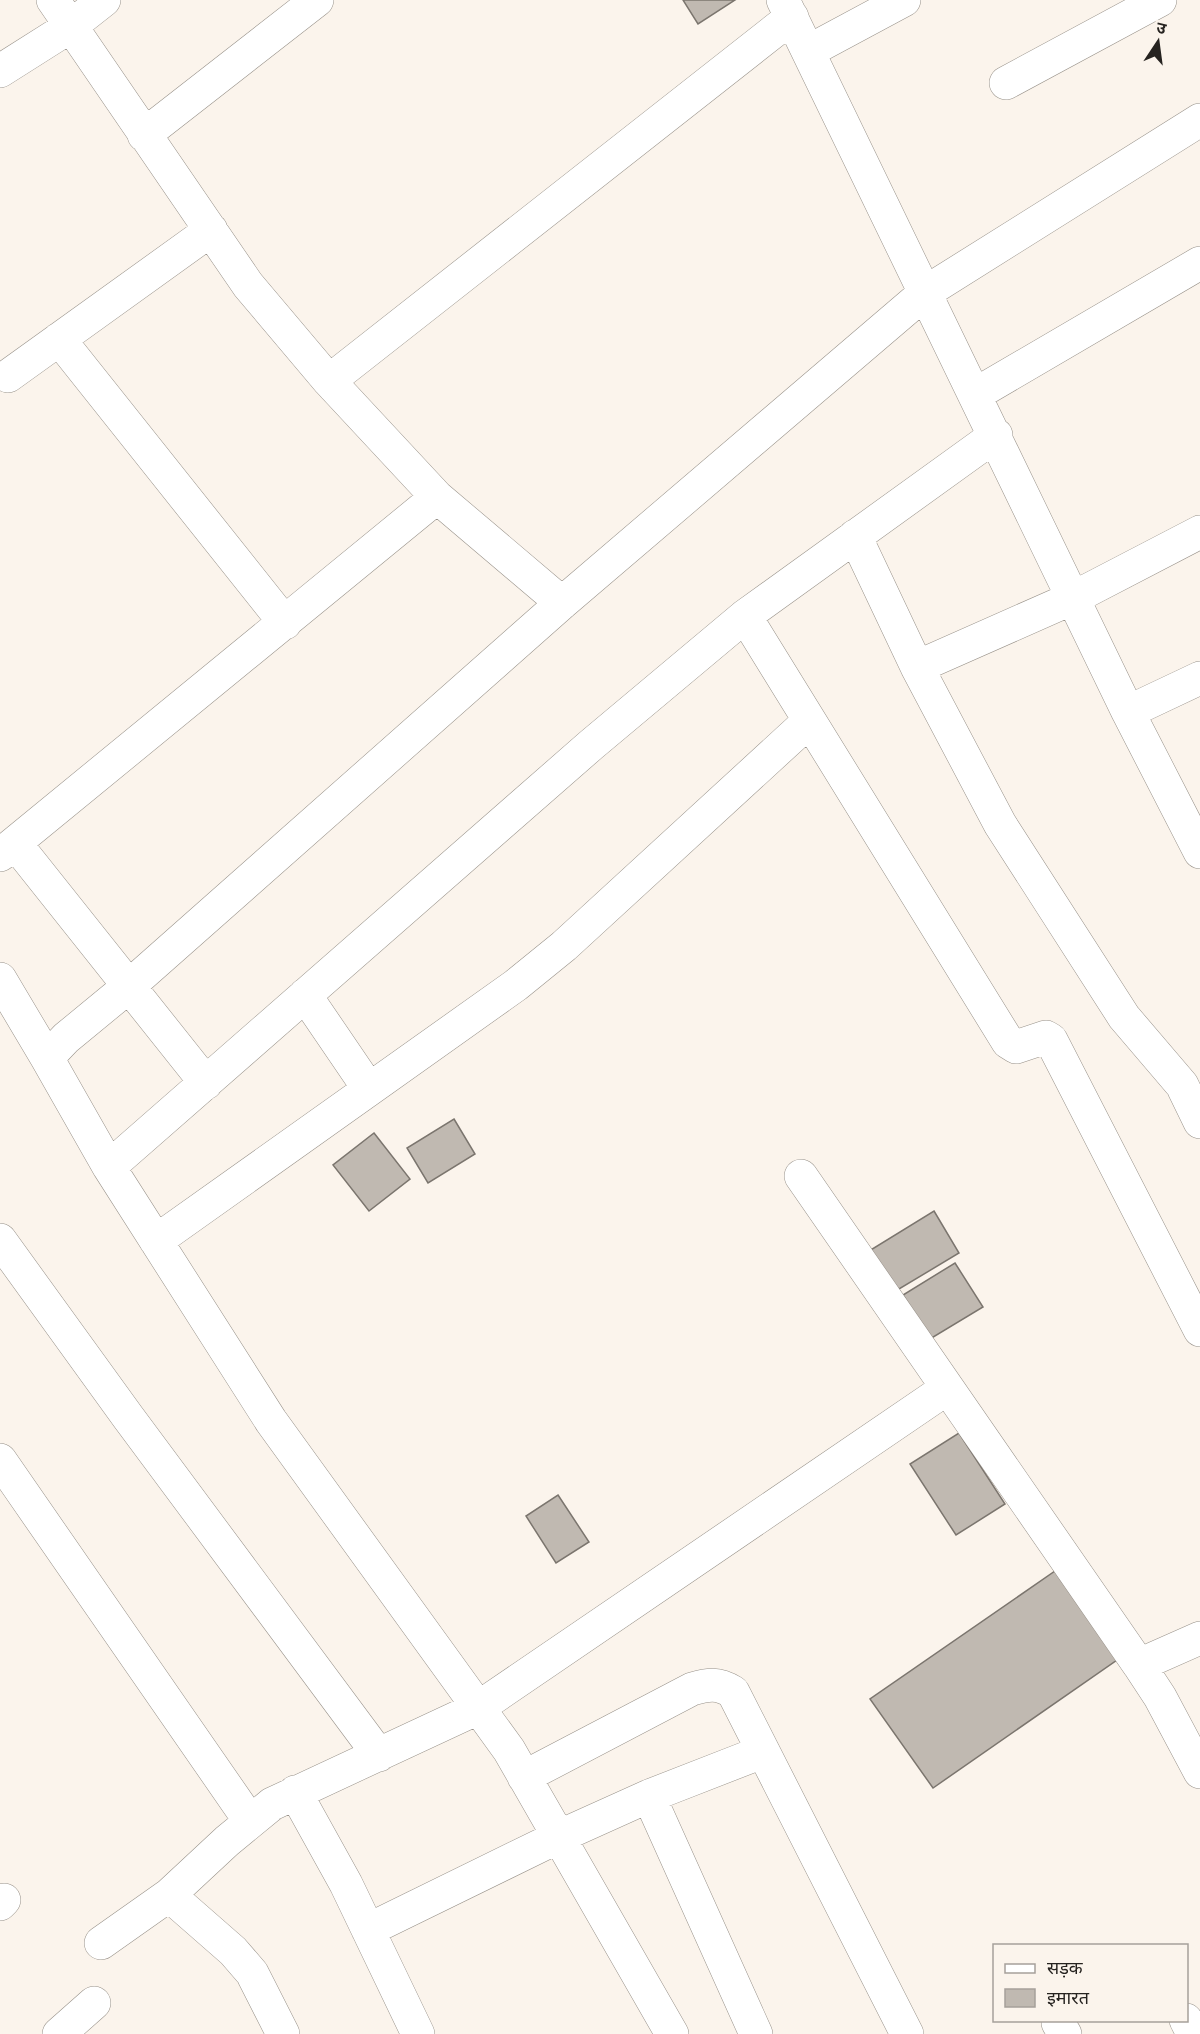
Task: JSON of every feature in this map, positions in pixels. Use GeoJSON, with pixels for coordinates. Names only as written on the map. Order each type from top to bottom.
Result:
{"type":"FeatureCollection","features":[{"type":"Feature","properties":{"kind":"street"},"geometry":{"type":"LineString","coordinates":[[0,71],[62,13],[104,0]]}},
{"type":"Feature","properties":{"kind":"street"},"geometry":{"type":"LineString","coordinates":[[144,135],[317,0]]}},
{"type":"Feature","properties":{"kind":"street"},"geometry":{"type":"LineString","coordinates":[[809,51],[904,0]]}},
{"type":"Feature","properties":{"kind":"street"},"geometry":{"type":"LineString","coordinates":[[1006,83],[1160,0]]}},
{"type":"Feature","properties":{"kind":"street"},"geometry":{"type":"LineString","coordinates":[[329,381],[788,8],[1128,712],[1200,852]]}},
{"type":"Feature","properties":{"kind":"street"},"geometry":{"type":"LineString","coordinates":[[62,13],[248,285],[329,381],[437,497],[562,603]]}},
{"type":"Feature","properties":{"kind":"street"},"geometry":{"type":"LineString","coordinates":[[47,1058],[66,1038],[128,987],[562,603],[926,292],[1200,120]]}},
{"type":"Feature","properties":{"kind":"street"},"geometry":{"type":"LineString","coordinates":[[8,376],[211,230]]}},
{"type":"Feature","properties":{"kind":"street"},"geometry":{"type":"LineString","coordinates":[[976,394],[1200,263]]}},
{"type":"Feature","properties":{"kind":"street"},"geometry":{"type":"LineString","coordinates":[[59,339],[285,623]]}},
{"type":"Feature","properties":{"kind":"street"},"geometry":{"type":"LineString","coordinates":[[109,1167],[591,745],[745,616],[996,435]]}},
{"type":"Feature","properties":{"kind":"street"},"geometry":{"type":"LineString","coordinates":[[206,1083],[128,987],[8,849],[437,497]]}},
{"type":"Feature","properties":{"kind":"street"},"geometry":{"type":"LineString","coordinates":[[917,668],[1073,598],[1200,532]]}},
{"type":"Feature","properties":{"kind":"street"},"geometry":{"type":"LineString","coordinates":[[855,536],[917,668],[1000,824],[1124,1017],[1182,1085],[1200,1122]]}},
{"type":"Feature","properties":{"kind":"street"},"geometry":{"type":"LineString","coordinates":[[745,616],[808,722],[1008,1042],[1016,1047],[1046,1037],[1051,1040],[1200,1330]]}},
{"type":"Feature","properties":{"kind":"street"},"geometry":{"type":"LineString","coordinates":[[1128,712],[1200,678]]}},
{"type":"Feature","properties":{"kind":"street"},"geometry":{"type":"LineString","coordinates":[[156,1241],[516,985],[564,946],[808,722]]}},
{"type":"Feature","properties":{"kind":"street"},"geometry":{"type":"LineString","coordinates":[[0,979],[109,1167],[271,1421],[478,1708],[524,1776],[672,2034]]}},
{"type":"Feature","properties":{"kind":"street"},"geometry":{"type":"LineString","coordinates":[[305,996],[369,1089]]}},
{"type":"Feature","properties":{"kind":"street"},"geometry":{"type":"LineString","coordinates":[[801,1176],[946,1389],[1042,1521],[1139,1665],[1160,1697],[1200,1772]]}},
{"type":"Feature","properties":{"kind":"street"},"geometry":{"type":"LineString","coordinates":[[0,1240],[128,1417],[379,1755]]}},
{"type":"Feature","properties":{"kind":"street"},"geometry":{"type":"LineString","coordinates":[[101,1943],[169,1895],[250,1821],[272,1804],[478,1708],[946,1389]]}},
{"type":"Feature","properties":{"kind":"street"},"geometry":{"type":"LineString","coordinates":[[0,1461],[250,1821]]}},
{"type":"Feature","properties":{"kind":"street"},"geometry":{"type":"LineString","coordinates":[[1139,1665],[1200,1638]]}},
{"type":"Feature","properties":{"kind":"street"},"geometry":{"type":"LineString","coordinates":[[524,1776],[692,1689],[709,1684],[720,1685],[733,1692],[907,2034]]}},
{"type":"Feature","properties":{"kind":"street"},"geometry":{"type":"LineString","coordinates":[[368,1930],[558,1837],[649,1796],[762,1752]]}},
{"type":"Feature","properties":{"kind":"street"},"geometry":{"type":"LineString","coordinates":[[296,1792],[368,1930],[418,2034]]}},
{"type":"Feature","properties":{"kind":"street"},"geometry":{"type":"LineString","coordinates":[[649,1796],[756,2034]]}},
{"type":"Feature","properties":{"kind":"street"},"geometry":{"type":"LineString","coordinates":[[169,1895],[246,1965],[268,2002],[283,2034]]}},
{"type":"Feature","properties":{"kind":"street"},"geometry":{"type":"LineString","coordinates":[[59,2034],[94,2003]]}},
{"type":"Feature","properties":{"kind":"building"},"geometry":{"type":"Polygon","coordinates":[[[683,0],[735,0],[698,24],[683,0]]]}},
{"type":"Feature","properties":{"kind":"building"},"geometry":{"type":"Polygon","coordinates":[[[454,1119],[475,1154],[428,1183],[407,1148],[454,1119]]]}},
{"type":"Feature","properties":{"kind":"building"},"geometry":{"type":"Polygon","coordinates":[[[374,1133],[410,1179],[369,1211],[333,1165],[374,1133]]]}},
{"type":"Feature","properties":{"kind":"building"},"geometry":{"type":"Polygon","coordinates":[[[934,1211],[959,1253],[894,1292],[869,1251],[934,1211]]]}},
{"type":"Feature","properties":{"kind":"building"},"geometry":{"type":"Polygon","coordinates":[[[955,1263],[983,1307],[930,1339],[903,1295],[955,1263]]]}},
{"type":"Feature","properties":{"kind":"building"},"geometry":{"type":"Polygon","coordinates":[[[959,1433],[1005,1504],[956,1535],[910,1464],[959,1433]]]}},
{"type":"Feature","properties":{"kind":"building"},"geometry":{"type":"Polygon","coordinates":[[[558,1495],[589,1542],[556,1563],[526,1516],[558,1495]]]}},
{"type":"Feature","properties":{"kind":"building"},"geometry":{"type":"Polygon","coordinates":[[[1055,1571],[1117,1660],[933,1788],[870,1699],[1055,1571]]]}}]}
